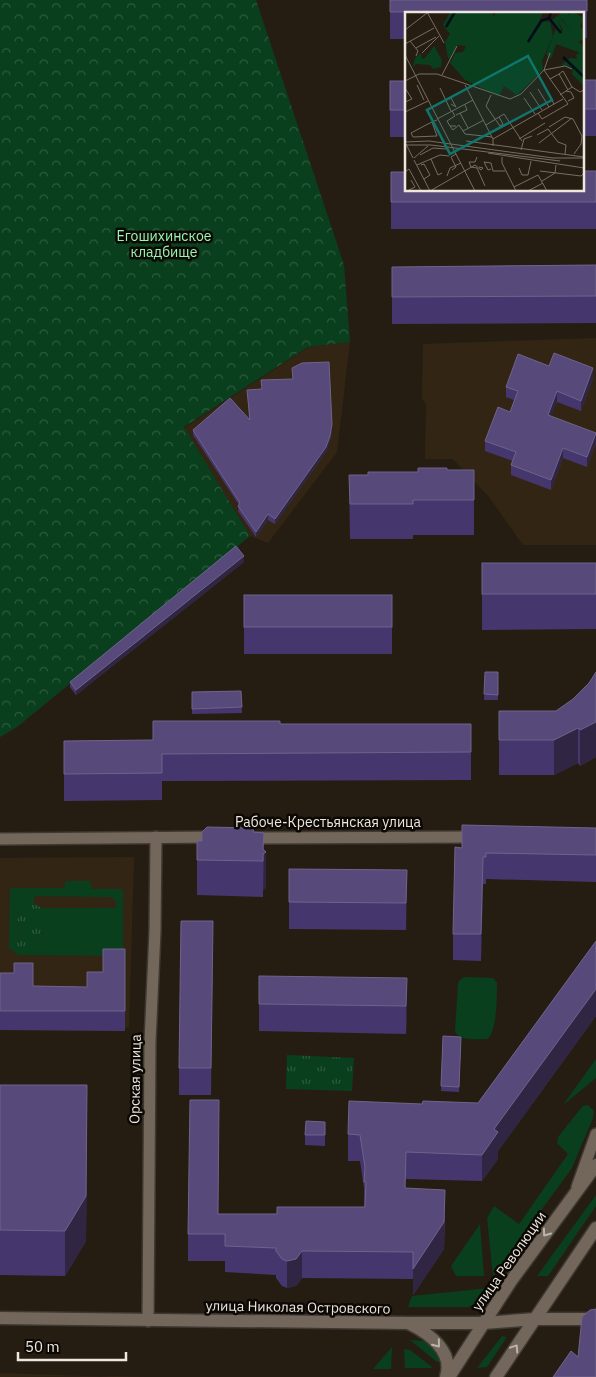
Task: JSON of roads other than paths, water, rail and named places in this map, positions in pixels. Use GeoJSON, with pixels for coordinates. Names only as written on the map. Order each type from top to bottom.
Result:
{"type":"FeatureCollection","features":[{"type":"Feature","properties":{"kind":"main road","name":"улица Революции"},"geometry":{"type":"LineString","coordinates":[[448,1377],[511,1281],[596,1165]]}},
{"type":"Feature","properties":{"kind":"main road"},"geometry":{"type":"LineString","coordinates":[[496,1377],[596,1228]]}},
{"type":"Feature","properties":{"kind":"main road","name":"улица Николая Островского"},"geometry":{"type":"LineString","coordinates":[[0,1318],[408,1323],[484,1323],[535,1319],[596,1319]]}},
{"type":"Feature","properties":{"kind":"main road"},"geometry":{"type":"LineString","coordinates":[[408,1323],[424,1331],[435,1340],[443,1351],[448,1377]]}},
{"type":"Feature","properties":{"kind":"street","name":"Орская улица"},"geometry":{"type":"LineString","coordinates":[[148,1321],[150,1048],[155,931],[156,837]]}},
{"type":"Feature","properties":{"kind":"street","name":"Рабоче-Крестьянская улица"},"geometry":{"type":"LineString","coordinates":[[0,838],[485,837]]}},
{"type":"Feature","properties":{"kind":"street"},"geometry":{"type":"LineString","coordinates":[[575,1194],[596,1134]]}},
{"type":"Feature","properties":{"kind":"park label","name":"Егошихинское кладбище"},"geometry":{"type":"Point","coordinates":[164,244]}}]}
